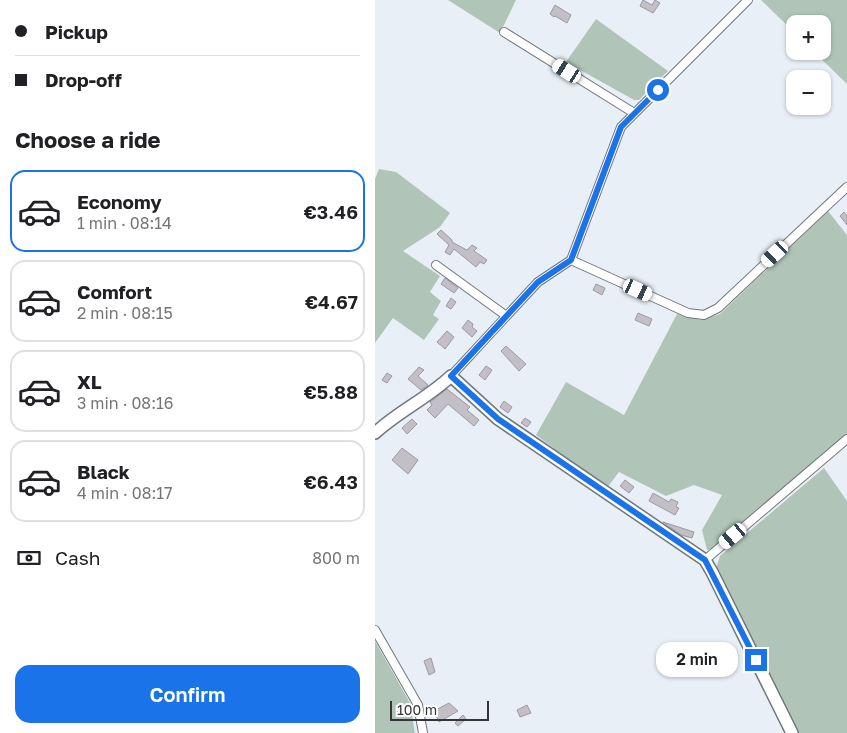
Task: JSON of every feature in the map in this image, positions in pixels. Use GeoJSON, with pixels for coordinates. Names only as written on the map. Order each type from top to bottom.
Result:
{"type":"FeatureCollection","features":[{"type":"Feature","properties":{"kind":"street"},"geometry":{"type":"LineString","coordinates":[[375,433],[436,391],[505,315],[538,282],[571,260],[621,127],[748,0]]}},
{"type":"Feature","properties":{"kind":"street"},"geometry":{"type":"LineString","coordinates":[[504,32],[634,113]]}},
{"type":"Feature","properties":{"kind":"street"},"geometry":{"type":"LineString","coordinates":[[571,260],[688,313],[704,315],[718,308],[847,187]]}},
{"type":"Feature","properties":{"kind":"street"},"geometry":{"type":"LineString","coordinates":[[436,265],[505,315]]}},
{"type":"Feature","properties":{"kind":"street"},"geometry":{"type":"LineString","coordinates":[[451,376],[498,419],[705,560],[792,733]]}},
{"type":"Feature","properties":{"kind":"street"},"geometry":{"type":"LineString","coordinates":[[705,560],[847,439]]}},
{"type":"Feature","properties":{"kind":"street"},"geometry":{"type":"LineString","coordinates":[[375,630],[418,705],[423,733]]}},
{"type":"Feature","properties":{"kind":"green space"},"geometry":{"type":"Polygon","coordinates":[[[448,0],[516,0],[500,33],[448,0]]]}},
{"type":"Feature","properties":{"kind":"green space"},"geometry":{"type":"Polygon","coordinates":[[[761,0],[847,0],[847,84],[822,60],[831,60],[831,15],[786,15],[786,24],[761,0]]]}},
{"type":"Feature","properties":{"kind":"green space"},"geometry":{"type":"Polygon","coordinates":[[[596,19],[668,71],[639,100],[634,100],[566,62],[596,19]]]}},
{"type":"Feature","properties":{"kind":"green space"},"geometry":{"type":"Polygon","coordinates":[[[379,169],[396,172],[450,213],[440,227],[403,251],[440,276],[430,292],[441,301],[433,315],[439,319],[424,340],[393,318],[375,343],[375,179],[379,169]]]}},
{"type":"Feature","properties":{"kind":"green space"},"geometry":{"type":"Polygon","coordinates":[[[828,211],[847,235],[847,434],[715,548],[707,550],[702,530],[722,495],[694,485],[666,496],[619,472],[607,488],[536,435],[566,382],[624,415],[677,314],[702,320],[720,314],[828,211]]]}},
{"type":"Feature","properties":{"kind":"green space"},"geometry":{"type":"Polygon","coordinates":[[[824,468],[847,501],[847,733],[797,733],[716,568],[720,556],[824,468]]]}},
{"type":"Feature","properties":{"kind":"green space"},"geometry":{"type":"Polygon","coordinates":[[[375,641],[410,703],[415,733],[375,733],[375,641]]]}},
{"type":"Feature","properties":{"kind":"building"},"geometry":{"type":"Polygon","coordinates":[[[643,0],[652,5],[655,0],[660,3],[653,13],[640,6],[643,0]]]}},
{"type":"Feature","properties":{"kind":"building"},"geometry":{"type":"Polygon","coordinates":[[[555,5],[571,15],[567,23],[550,14],[555,5]]]}},
{"type":"Feature","properties":{"kind":"building"},"geometry":{"type":"Polygon","coordinates":[[[844,212],[847,216],[847,225],[840,216],[844,212]]]}},
{"type":"Feature","properties":{"kind":"building"},"geometry":{"type":"Polygon","coordinates":[[[441,230],[452,242],[467,250],[472,245],[477,248],[474,251],[487,260],[484,264],[480,262],[476,267],[454,249],[450,255],[445,252],[449,245],[437,234],[441,230]]]}},
{"type":"Feature","properties":{"kind":"building"},"geometry":{"type":"Polygon","coordinates":[[[445,278],[458,288],[454,293],[441,284],[445,278]]]}},
{"type":"Feature","properties":{"kind":"building"},"geometry":{"type":"Polygon","coordinates":[[[596,284],[605,288],[602,295],[593,290],[596,284]]]}},
{"type":"Feature","properties":{"kind":"building"},"geometry":{"type":"Polygon","coordinates":[[[451,298],[456,302],[451,309],[446,306],[451,298]]]}},
{"type":"Feature","properties":{"kind":"building"},"geometry":{"type":"Polygon","coordinates":[[[638,313],[652,319],[649,326],[635,320],[638,313]]]}},
{"type":"Feature","properties":{"kind":"building"},"geometry":{"type":"Polygon","coordinates":[[[468,320],[477,331],[472,337],[462,328],[468,320]]]}},
{"type":"Feature","properties":{"kind":"building"},"geometry":{"type":"Polygon","coordinates":[[[447,331],[454,337],[445,349],[437,342],[447,331]]]}},
{"type":"Feature","properties":{"kind":"building"},"geometry":{"type":"Polygon","coordinates":[[[506,346],[526,364],[519,371],[501,351],[506,346]]]}},
{"type":"Feature","properties":{"kind":"building"},"geometry":{"type":"Polygon","coordinates":[[[486,366],[492,370],[485,380],[479,375],[486,366]]]}},
{"type":"Feature","properties":{"kind":"building"},"geometry":{"type":"Polygon","coordinates":[[[419,367],[424,370],[418,376],[428,385],[421,390],[408,379],[419,367]]]}},
{"type":"Feature","properties":{"kind":"building"},"geometry":{"type":"Polygon","coordinates":[[[387,373],[392,376],[387,383],[382,380],[387,373]]]}},
{"type":"Feature","properties":{"kind":"building"},"geometry":{"type":"Polygon","coordinates":[[[447,389],[470,407],[467,410],[479,420],[474,426],[448,404],[435,418],[427,410],[432,405],[430,402],[447,389]]]}},
{"type":"Feature","properties":{"kind":"building"},"geometry":{"type":"Polygon","coordinates":[[[504,401],[512,407],[508,413],[500,407],[504,401]]]}},
{"type":"Feature","properties":{"kind":"building"},"geometry":{"type":"Polygon","coordinates":[[[525,418],[531,422],[527,427],[521,423],[525,418]]]}},
{"type":"Feature","properties":{"kind":"building"},"geometry":{"type":"Polygon","coordinates":[[[412,419],[417,424],[407,434],[402,428],[412,419]]]}},
{"type":"Feature","properties":{"kind":"building"},"geometry":{"type":"Polygon","coordinates":[[[402,448],[418,460],[408,474],[392,460],[402,448]]]}},
{"type":"Feature","properties":{"kind":"building"},"geometry":{"type":"Polygon","coordinates":[[[625,480],[634,487],[629,493],[620,486],[625,480]]]}},
{"type":"Feature","properties":{"kind":"building"},"geometry":{"type":"Polygon","coordinates":[[[653,493],[669,502],[671,499],[678,502],[676,507],[679,508],[675,515],[649,501],[653,493]]]}},
{"type":"Feature","properties":{"kind":"building"},"geometry":{"type":"Polygon","coordinates":[[[663,522],[694,532],[692,538],[681,535],[663,522]]]}},
{"type":"Feature","properties":{"kind":"building"},"geometry":{"type":"Polygon","coordinates":[[[431,658],[435,672],[429,675],[424,661],[431,658]]]}},
{"type":"Feature","properties":{"kind":"building"},"geometry":{"type":"Polygon","coordinates":[[[449,703],[458,711],[439,722],[434,711],[449,703]]]}},
{"type":"Feature","properties":{"kind":"building"},"geometry":{"type":"Polygon","coordinates":[[[527,705],[531,713],[520,717],[517,710],[527,705]]]}},
{"type":"Feature","properties":{"kind":"building"},"geometry":{"type":"Polygon","coordinates":[[[463,715],[466,719],[458,726],[455,723],[463,715]]]}},
{"type":"Feature","properties":{"kind":"route"},"geometry":{"type":"LineString","coordinates":[[658,90],[621,127],[571,260],[538,282],[505,315],[451,376],[498,419],[705,560],[756,660]]}}]}
